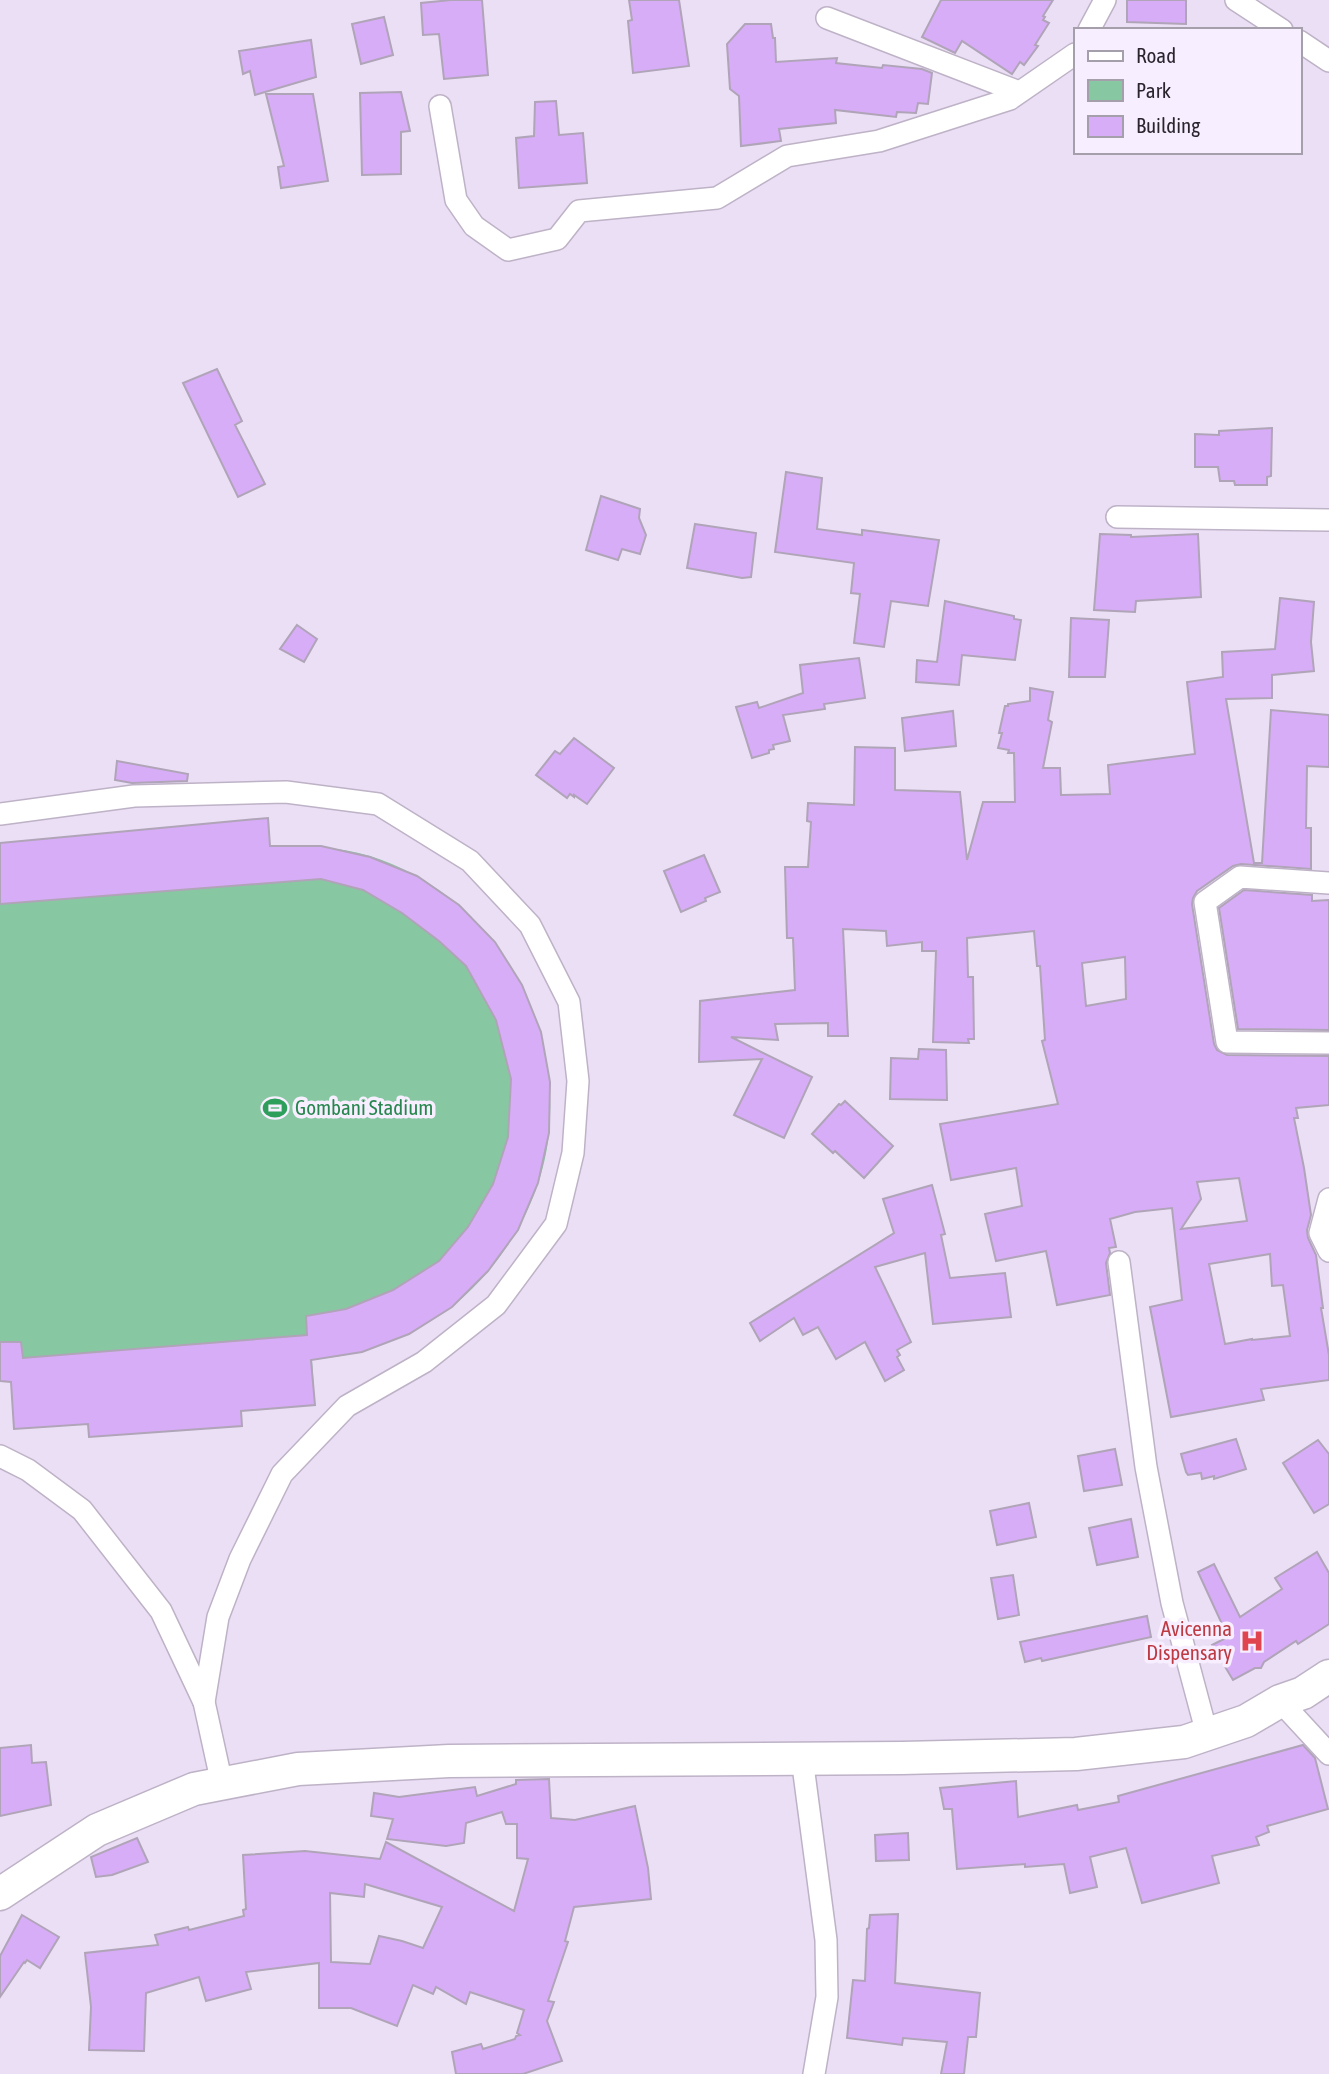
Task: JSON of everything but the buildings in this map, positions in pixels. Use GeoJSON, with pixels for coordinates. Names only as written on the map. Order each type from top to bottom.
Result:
{"type":"FeatureCollection","features":[{"type":"Feature","properties":{"kind":"main road"},"geometry":{"type":"LineString","coordinates":[[0,1894],[97,1830],[194,1789],[298,1769],[449,1761],[1076,1754],[1184,1742],[1245,1721],[1303,1693],[1329,1676]]}},
{"type":"Feature","properties":{"kind":"street"},"geometry":{"type":"LineString","coordinates":[[1090,28],[1105,0]]}},
{"type":"Feature","properties":{"kind":"street"},"geometry":{"type":"LineString","coordinates":[[1237,0],[1279,28]]}},
{"type":"Feature","properties":{"kind":"street"},"geometry":{"type":"LineString","coordinates":[[827,18],[1019,92]]}},
{"type":"Feature","properties":{"kind":"street"},"geometry":{"type":"LineString","coordinates":[[1301,42],[1329,61]]}},
{"type":"Feature","properties":{"kind":"street"},"geometry":{"type":"LineString","coordinates":[[440,106],[456,200],[474,226],[508,250],[557,239],[579,211],[717,198],[787,156],[879,141],[1010,99],[1074,55]]}},
{"type":"Feature","properties":{"kind":"street"},"geometry":{"type":"LineString","coordinates":[[1117,517],[1329,520]]}},
{"type":"Feature","properties":{"kind":"street"},"geometry":{"type":"LineString","coordinates":[[0,814],[134,796],[286,792],[378,804],[470,861],[530,925],[569,1002],[578,1081],[573,1153],[556,1224],[496,1305],[424,1362],[347,1406],[282,1474],[240,1559],[218,1617],[204,1702]]}},
{"type":"Feature","properties":{"kind":"street"},"geometry":{"type":"LineString","coordinates":[[1329,883],[1240,877],[1205,902],[1227,1042],[1329,1043]]}},
{"type":"Feature","properties":{"kind":"street"},"geometry":{"type":"LineString","coordinates":[[1329,1199],[1320,1233],[1329,1251]]}},
{"type":"Feature","properties":{"kind":"street"},"geometry":{"type":"LineString","coordinates":[[1119,1262],[1146,1467],[1172,1603],[1206,1734]]}},
{"type":"Feature","properties":{"kind":"street"},"geometry":{"type":"LineString","coordinates":[[0,1456],[27,1470],[82,1510],[160,1611],[204,1702],[222,1783]]}},
{"type":"Feature","properties":{"kind":"street"},"geometry":{"type":"LineString","coordinates":[[1280,1702],[1329,1754]]}},
{"type":"Feature","properties":{"kind":"street"},"geometry":{"type":"LineString","coordinates":[[802,1758],[826,1940],[827,1997],[814,2074]]}},
{"type":"Feature","properties":{"kind":"green space","name":"Gombani Stadium"},"geometry":{"type":"Polygon","coordinates":[[[268,818],[270,846],[345,850],[370,856],[412,874],[449,898],[481,928],[508,962],[528,1001],[543,1043],[550,1087],[549,1132],[545,1157],[530,1205],[490,1270],[449,1309],[366,1350],[312,1360],[315,1405],[241,1411],[242,1426],[89,1437],[88,1424],[14,1429],[11,1382],[0,1381],[0,843],[268,818]]]}},
{"type":"Feature","properties":{"kind":"place","name":"Gombani Stadium"},"geometry":{"type":"Point","coordinates":[275,1108]}},
{"type":"Feature","properties":{"kind":"place","name":"Avicenna Dispensary"},"geometry":{"type":"Point","coordinates":[1252,1641]}}]}
